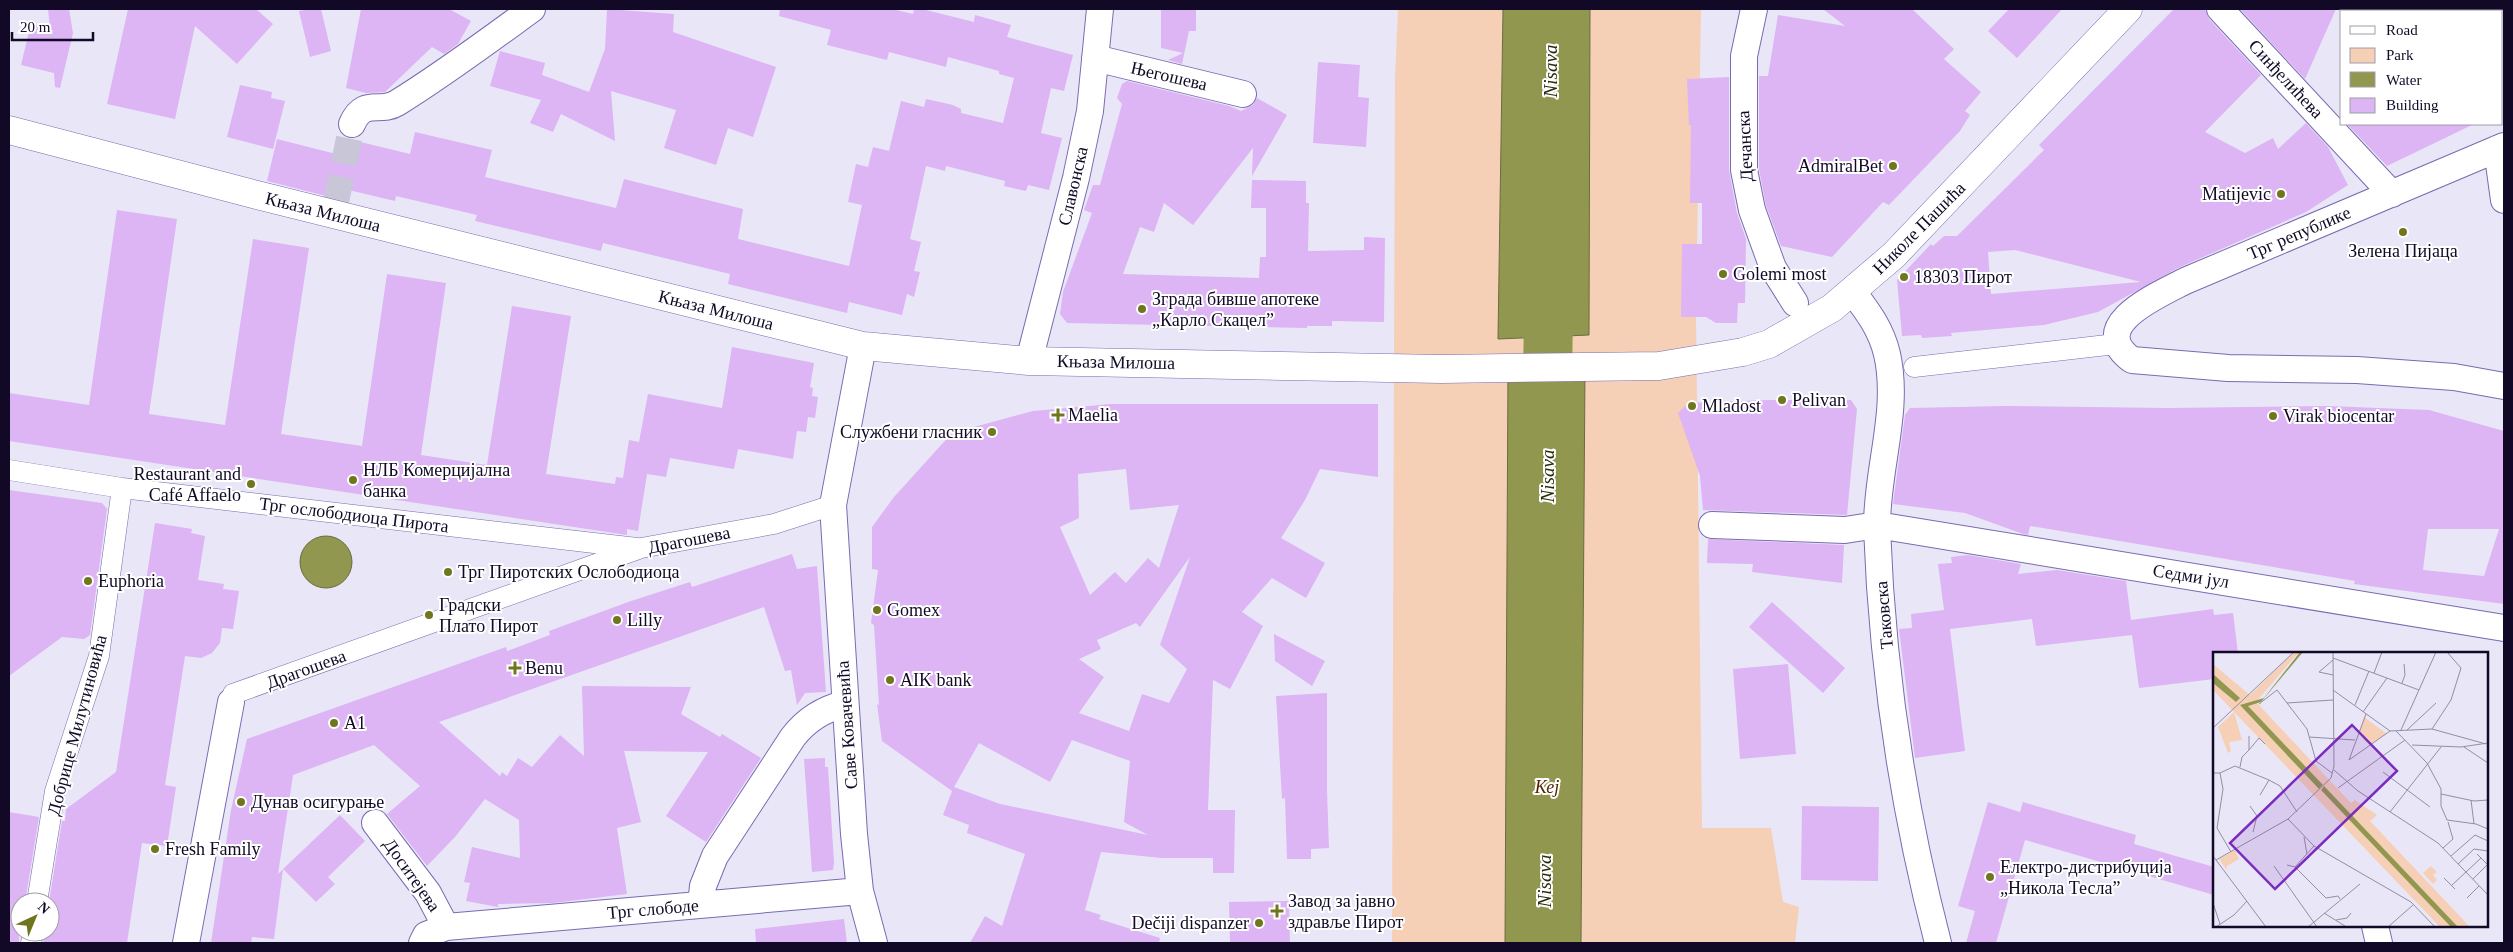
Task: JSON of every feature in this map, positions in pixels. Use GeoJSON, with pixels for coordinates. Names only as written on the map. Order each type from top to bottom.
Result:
{"type":"FeatureCollection","features":[{"type":"Feature","properties":{"kind":"main road","name":"Николе Пашића"},"geometry":{"type":"LineString","coordinates":[[1659,366],[1743,352],[1770,344],[1832,308],[1853,292],[1900,248],[2128,9]]}},
{"type":"Feature","properties":{"kind":"main road","name":"Књаза Милоша"},"geometry":{"type":"LineString","coordinates":[[9,130],[335,208],[863,346],[1029,361],[1442,369],[1659,366]]}},
{"type":"Feature","properties":{"kind":"street"},"geometry":{"type":"LineString","coordinates":[[352,124],[356,115],[367,107],[394,105],[434,81],[532,9]]}},
{"type":"Feature","properties":{"kind":"street","name":"Славонска"},"geometry":{"type":"LineString","coordinates":[[1029,361],[1076,178],[1090,111],[1100,9]]}},
{"type":"Feature","properties":{"kind":"street","name":"Дечанска"},"geometry":{"type":"LineString","coordinates":[[1754,9],[1744,56],[1744,170],[1752,210],[1773,268],[1795,303]]}},
{"type":"Feature","properties":{"kind":"street","name":"Синђелићева"},"geometry":{"type":"LineString","coordinates":[[2220,9],[2392,194]]}},
{"type":"Feature","properties":{"kind":"street","name":"Његошева"},"geometry":{"type":"LineString","coordinates":[[1095,58],[1243,94]]}},
{"type":"Feature","properties":{"kind":"street"},"geometry":{"type":"LineString","coordinates":[[2501,148],[2504,200]]}},
{"type":"Feature","properties":{"kind":"street","name":"Трг републике"},"geometry":{"type":"LineString","coordinates":[[2116,344],[2116,334],[2120,325],[2129,314],[2146,302],[2185,281],[2501,148]]}},
{"type":"Feature","properties":{"kind":"street","name":"Таковска"},"geometry":{"type":"LineString","coordinates":[[1853,292],[1875,320],[1887,355],[1891,396],[1877,525],[1899,767],[1938,943]]}},
{"type":"Feature","properties":{"kind":"street"},"geometry":{"type":"LineString","coordinates":[[1914,367],[2116,344],[2122,353],[2132,360],[2228,368],[2357,370],[2454,377],[2504,386]]}},
{"type":"Feature","properties":{"kind":"street"},"geometry":{"type":"LineString","coordinates":[[833,505],[863,346]]}},
{"type":"Feature","properties":{"kind":"street","name":"Трг ослободиоца Пирота"},"geometry":{"type":"LineString","coordinates":[[9,470],[122,488],[641,548]]}},
{"type":"Feature","properties":{"kind":"street","name":"Добрице Милутиновића"},"geometry":{"type":"LineString","coordinates":[[39,892],[55,791],[99,656],[122,488]]}},
{"type":"Feature","properties":{"kind":"street","name":"Драгошева"},"geometry":{"type":"LineString","coordinates":[[231,702],[233,694],[641,548],[774,524],[833,505]]}},
{"type":"Feature","properties":{"kind":"street","name":"Саве Ковачевића"},"geometry":{"type":"LineString","coordinates":[[833,505],[860,891],[874,943]]}},
{"type":"Feature","properties":{"kind":"street","name":"Седми јул"},"geometry":{"type":"LineString","coordinates":[[1712,525],[1845,530],[1877,525],[2504,628]]}},
{"type":"Feature","properties":{"kind":"street"},"geometry":{"type":"LineString","coordinates":[[186,943],[231,702]]}},
{"type":"Feature","properties":{"kind":"street"},"geometry":{"type":"LineString","coordinates":[[701,905],[703,886],[716,856],[794,737],[805,724],[820,712],[846,704]]}},
{"type":"Feature","properties":{"kind":"street","name":"Доситејева"},"geometry":{"type":"LineString","coordinates":[[376,823],[428,893],[446,927],[426,935],[422,943]]}},
{"type":"Feature","properties":{"kind":"street","name":"Трг слободе"},"geometry":{"type":"LineString","coordinates":[[446,927],[860,891]]}},
{"type":"Feature","properties":{"kind":"street"},"geometry":{"type":"LineString","coordinates":[[2375,927],[2379,943]]}},
{"type":"Feature","properties":{"kind":"green space","name":"Кеј"},"geometry":{"type":"Polygon","coordinates":[[[1398,9],[1701,9],[1696,315],[1702,828],[1771,828],[1783,902],[1799,907],[1795,943],[1392,943],[1395,77],[1398,9]]]}},
{"type":"Feature","properties":{"kind":"water"},"geometry":{"type":"Polygon","coordinates":[[[1503,9],[1590,9],[1589,335],[1498,339],[1503,9]]]}},
{"type":"Feature","properties":{"kind":"water"},"geometry":{"type":"Polygon","coordinates":[[[1585,367],[1581,943],[1505,943],[1508,368],[1585,367]]]}},
{"type":"Feature","properties":{"kind":"water"},"geometry":{"type":"Polygon","coordinates":[[[326,536],[336,538],[344,544],[350,552],[352,562],[350,572],[344,580],[336,586],[326,588],[316,586],[308,580],[302,572],[300,562],[302,552],[308,544],[316,538],[326,536]]]}},
{"type":"Feature","properties":{"kind":"building"},"geometry":{"type":"Polygon","coordinates":[[[48,9],[69,9],[73,33],[60,88],[55,87],[54,73],[21,65],[31,23],[50,28],[48,9]]]}},
{"type":"Feature","properties":{"kind":"building"},"geometry":{"type":"Polygon","coordinates":[[[128,9],[256,9],[273,24],[237,64],[195,26],[175,119],[107,104],[128,9]]]}},
{"type":"Feature","properties":{"kind":"building"},"geometry":{"type":"Polygon","coordinates":[[[321,9],[331,51],[310,57],[299,11],[321,9]]]}},
{"type":"Feature","properties":{"kind":"building"},"geometry":{"type":"Polygon","coordinates":[[[361,9],[449,9],[471,21],[458,44],[444,54],[432,47],[385,92],[366,93],[346,88],[361,9]]]}},
{"type":"Feature","properties":{"kind":"building"},"geometry":{"type":"Polygon","coordinates":[[[607,9],[674,14],[673,32],[776,67],[753,137],[728,128],[716,165],[664,148],[676,110],[611,91],[615,141],[561,114],[553,132],[530,123],[541,100],[490,86],[500,51],[545,63],[542,75],[589,92],[605,49],[607,9]]]}},
{"type":"Feature","properties":{"kind":"building"},"geometry":{"type":"Polygon","coordinates":[[[780,9],[892,9],[913,14],[914,9],[922,9],[974,22],[975,15],[1011,25],[1007,37],[1073,55],[1064,91],[1051,88],[1041,133],[1062,138],[1049,190],[1028,185],[1026,191],[1004,186],[1005,181],[946,166],[945,171],[926,166],[910,239],[921,242],[914,271],[920,272],[914,297],[907,294],[902,315],[849,302],[847,313],[728,284],[730,274],[603,243],[601,251],[475,221],[477,215],[396,196],[395,201],[336,187],[334,198],[267,181],[277,139],[344,156],[348,139],[410,154],[415,132],[492,150],[485,177],[616,208],[624,179],[743,209],[738,239],[849,266],[862,205],[848,202],[856,164],[868,167],[873,147],[889,151],[901,101],[924,107],[926,99],[953,105],[961,109],[961,113],[1003,123],[1014,78],[999,74],[999,71],[948,57],[946,67],[889,52],[887,60],[827,45],[831,30],[779,16],[780,9]]]}},
{"type":"Feature","properties":{"kind":"building"},"geometry":{"type":"Polygon","coordinates":[[[1161,9],[1196,9],[1196,31],[1189,31],[1182,64],[1168,60],[1183,53],[1161,48],[1161,9]]]}},
{"type":"Feature","properties":{"kind":"building"},"geometry":{"type":"Polygon","coordinates":[[[1823,9],[1912,9],[1954,49],[1944,59],[1981,92],[1965,111],[1970,115],[1960,131],[1889,205],[1883,202],[1832,257],[1781,246],[1766,206],[1759,169],[1759,76],[1768,76],[1778,15],[1845,26],[1823,9]]]}},
{"type":"Feature","properties":{"kind":"building"},"geometry":{"type":"Polygon","coordinates":[[[2009,9],[2062,9],[2017,58],[1988,31],[2009,9]]]}},
{"type":"Feature","properties":{"kind":"building"},"geometry":{"type":"Polygon","coordinates":[[[2174,9],[2205,9],[2209,19],[2261,75],[2205,132],[2245,153],[2273,138],[2278,149],[2306,123],[2328,147],[2348,185],[2306,212],[2178,268],[2098,312],[2044,325],[1951,333],[1952,336],[1922,338],[1921,335],[1902,336],[1897,280],[1931,244],[1933,246],[1944,236],[1957,236],[2044,150],[2039,145],[2174,9]],[[2015,250],[1988,252],[1991,294],[2141,282],[2015,250]]]}},
{"type":"Feature","properties":{"kind":"building"},"geometry":{"type":"Polygon","coordinates":[[[2240,9],[2336,9],[2305,79],[2240,9]]]}},
{"type":"Feature","properties":{"kind":"building"},"geometry":{"type":"Polygon","coordinates":[[[1318,62],[1360,65],[1358,97],[1369,98],[1366,147],[1313,143],[1318,62]]]}},
{"type":"Feature","properties":{"kind":"building"},"geometry":{"type":"Polygon","coordinates":[[[1729,77],[1729,170],[1737,213],[1746,239],[1745,303],[1738,303],[1737,323],[1716,323],[1706,317],[1681,317],[1682,244],[1702,244],[1702,203],[1690,203],[1691,125],[1689,125],[1687,79],[1729,77]]]}},
{"type":"Feature","properties":{"kind":"building"},"geometry":{"type":"Polygon","coordinates":[[[1127,81],[1229,106],[1241,111],[1253,105],[1257,98],[1287,115],[1252,176],[1253,148],[1193,225],[1164,203],[1154,232],[1140,227],[1123,274],[1259,278],[1260,257],[1266,257],[1266,208],[1251,208],[1252,180],[1306,181],[1306,203],[1309,203],[1308,251],[1364,250],[1364,237],[1385,238],[1384,322],[1332,321],[1332,326],[1307,326],[1307,328],[1067,323],[1060,314],[1063,292],[1092,213],[1084,210],[1093,185],[1100,185],[1122,104],[1117,98],[1122,84],[1127,81]]]}},
{"type":"Feature","properties":{"kind":"building"},"geometry":{"type":"Polygon","coordinates":[[[240,85],[272,92],[271,98],[285,101],[273,149],[227,137],[240,85]]]}},
{"type":"Feature","properties":{"kind":"building"},"geometry":{"type":"Polygon","coordinates":[[[2348,125],[2472,125],[2387,166],[2348,125]]]}},
{"type":"Feature","properties":{"kind":"building"},"geometry":{"type":"Polygon","coordinates":[[[117,210],[177,219],[149,414],[225,425],[253,239],[309,248],[281,434],[362,446],[387,274],[446,283],[421,455],[487,465],[512,306],[571,316],[546,474],[615,484],[616,477],[623,478],[629,440],[639,442],[648,394],[722,408],[732,347],[814,363],[810,387],[813,388],[812,396],[818,397],[815,418],[808,417],[806,432],[797,431],[793,459],[738,449],[734,469],[670,458],[666,477],[647,474],[638,531],[627,529],[627,535],[9,441],[9,393],[89,405],[117,210]]]}},
{"type":"Feature","properties":{"kind":"building"},"geometry":{"type":"Polygon","coordinates":[[[1768,400],[1851,400],[1857,409],[1847,515],[1703,510],[1700,476],[1678,413],[1688,403],[1768,400]]]}},
{"type":"Feature","properties":{"kind":"building"},"geometry":{"type":"Polygon","coordinates":[[[1111,404],[1378,404],[1378,477],[1320,469],[1305,500],[1281,538],[1325,563],[1306,598],[1272,578],[1242,612],[1263,626],[1230,689],[1213,680],[1208,810],[1235,810],[1234,873],[1213,873],[1213,858],[1162,858],[1101,852],[1085,910],[1101,915],[1099,919],[1160,938],[1159,943],[970,943],[985,916],[1002,926],[1025,854],[967,833],[969,825],[943,815],[952,791],[882,741],[877,704],[879,705],[874,625],[871,623],[878,570],[872,569],[872,527],[894,497],[952,433],[1033,411],[1111,404]],[[1126,469],[1078,474],[1079,518],[1060,527],[1090,595],[1115,572],[1126,583],[1148,558],[1159,568],[1179,505],[1130,510],[1126,469]],[[1190,557],[1140,627],[1136,623],[1097,640],[1101,649],[1079,659],[1104,677],[1079,713],[1129,731],[1142,694],[1169,703],[1187,669],[1160,645],[1190,557]],[[1072,740],[1050,782],[979,743],[954,787],[1000,804],[1148,835],[1124,822],[1130,761],[1072,740]]]}},
{"type":"Feature","properties":{"kind":"building"},"geometry":{"type":"Polygon","coordinates":[[[2004,406],[2168,408],[2328,406],[2429,410],[2504,431],[2504,604],[2354,584],[2355,581],[2030,526],[2028,535],[1965,513],[1893,504],[1905,415],[1910,408],[2004,406]],[[2428,529],[2423,570],[2484,576],[2499,529],[2428,529]]]}},
{"type":"Feature","properties":{"kind":"building"},"geometry":{"type":"Polygon","coordinates":[[[9,490],[102,503],[107,509],[90,635],[84,639],[62,637],[9,676],[9,490]]]}},
{"type":"Feature","properties":{"kind":"building"},"geometry":{"type":"Polygon","coordinates":[[[155,523],[192,529],[191,533],[205,536],[198,580],[224,584],[223,589],[239,591],[233,629],[222,628],[220,643],[212,653],[201,658],[185,656],[165,785],[176,787],[167,846],[142,843],[127,943],[43,943],[60,942],[60,892],[51,892],[62,821],[65,821],[66,809],[116,772],[155,523]]]}},
{"type":"Feature","properties":{"kind":"building"},"geometry":{"type":"Polygon","coordinates":[[[1708,539],[1844,545],[1842,583],[1752,572],[1753,564],[1707,563],[1708,539]]]}},
{"type":"Feature","properties":{"kind":"building"},"geometry":{"type":"Polygon","coordinates":[[[792,554],[797,569],[817,566],[826,692],[805,693],[797,705],[791,670],[785,671],[764,607],[439,722],[500,776],[502,772],[507,776],[518,758],[532,767],[560,735],[584,756],[582,686],[691,687],[681,714],[720,737],[722,734],[761,758],[706,842],[666,816],[708,752],[624,751],[641,822],[617,828],[627,894],[553,903],[498,904],[498,907],[466,901],[470,883],[464,882],[472,847],[520,858],[519,820],[485,799],[455,837],[427,866],[387,814],[420,786],[374,745],[293,775],[278,874],[283,869],[274,939],[252,937],[251,943],[211,943],[231,810],[247,739],[506,647],[507,651],[550,635],[549,631],[631,601],[690,582],[692,587],[792,554]]]}},
{"type":"Feature","properties":{"kind":"building"},"geometry":{"type":"Polygon","coordinates":[[[1968,555],[2021,564],[2018,574],[2057,570],[2126,581],[2131,620],[2213,609],[2214,615],[2233,613],[2238,652],[2213,652],[2213,679],[2139,688],[2132,635],[2036,646],[2032,619],[1950,629],[1965,751],[1915,758],[1899,629],[1912,628],[1911,614],[1944,610],[1938,564],[1952,563],[1951,557],[1968,555]]]}},
{"type":"Feature","properties":{"kind":"building"},"geometry":{"type":"Polygon","coordinates":[[[1772,602],[1845,668],[1823,693],[1749,627],[1772,602]]]}},
{"type":"Feature","properties":{"kind":"building"},"geometry":{"type":"Polygon","coordinates":[[[1274,634],[1325,661],[1312,686],[1275,661],[1274,634]]]}},
{"type":"Feature","properties":{"kind":"building"},"geometry":{"type":"Polygon","coordinates":[[[1788,664],[1796,754],[1740,759],[1733,669],[1788,664]]]}},
{"type":"Feature","properties":{"kind":"building"},"geometry":{"type":"Polygon","coordinates":[[[1327,693],[1329,848],[1311,849],[1311,859],[1287,859],[1285,798],[1282,799],[1276,696],[1327,693]]]}},
{"type":"Feature","properties":{"kind":"building"},"geometry":{"type":"Polygon","coordinates":[[[825,758],[825,767],[828,767],[834,862],[833,870],[812,872],[804,759],[825,758]]]}},
{"type":"Feature","properties":{"kind":"building"},"geometry":{"type":"Polygon","coordinates":[[[1988,802],[2020,812],[2023,802],[2136,835],[2134,844],[2213,867],[2213,895],[2025,840],[1996,943],[1966,943],[1975,911],[1958,906],[1988,802]]]}},
{"type":"Feature","properties":{"kind":"building"},"geometry":{"type":"Polygon","coordinates":[[[1802,806],[1879,807],[1878,881],[1801,880],[1802,806]]]}},
{"type":"Feature","properties":{"kind":"building"},"geometry":{"type":"Polygon","coordinates":[[[9,812],[39,817],[27,892],[10,892],[10,942],[19,942],[9,943],[9,812]]]}},
{"type":"Feature","properties":{"kind":"building"},"geometry":{"type":"Polygon","coordinates":[[[340,815],[365,841],[328,877],[335,884],[316,902],[283,869],[340,815]]]}},
{"type":"Feature","properties":{"kind":"building","name":"Dečiji dispanzer"},"geometry":{"type":"Polygon","coordinates":[[[1289,901],[1290,943],[1230,943],[1229,902],[1289,901]]]}},
{"type":"Feature","properties":{"kind":"building"},"geometry":{"type":"Polygon","coordinates":[[[844,919],[847,943],[756,943],[755,929],[844,919]]]}},
{"type":"Feature","properties":{"kind":"waterway","name":"Nisava"},"geometry":{"type":"LineString","coordinates":[[1547,422],[1549,270]]}},
{"type":"Feature","properties":{"kind":"tunnel"},"geometry":{"type":"LineString","coordinates":[[336,202],[352,124]]}},
{"type":"Feature","properties":{"kind":"place","name":"AdmiralBet"},"geometry":{"type":"Point","coordinates":[1893,166]}},
{"type":"Feature","properties":{"kind":"place","name":"Matijevic"},"geometry":{"type":"Point","coordinates":[2281,194]}},
{"type":"Feature","properties":{"kind":"place","name":"Зелена Пијаца"},"geometry":{"type":"Point","coordinates":[2403,232]}},
{"type":"Feature","properties":{"kind":"place","name":"Golemi most"},"geometry":{"type":"Point","coordinates":[1723,274]}},
{"type":"Feature","properties":{"kind":"place","name":"18303 Пирот"},"geometry":{"type":"Point","coordinates":[1904,277]}},
{"type":"Feature","properties":{"kind":"place","name":"Зграда бивше апотеке „Карло Скацел”"},"geometry":{"type":"Point","coordinates":[1142,309]}},
{"type":"Feature","properties":{"kind":"place","name":"Pelivan"},"geometry":{"type":"Point","coordinates":[1782,400]}},
{"type":"Feature","properties":{"kind":"place","name":"Mladost"},"geometry":{"type":"Point","coordinates":[1692,406]}},
{"type":"Feature","properties":{"kind":"place","name":"Maelia"},"geometry":{"type":"Point","coordinates":[1058,415]}},
{"type":"Feature","properties":{"kind":"place","name":"Virak biocentar"},"geometry":{"type":"Point","coordinates":[2273,416]}},
{"type":"Feature","properties":{"kind":"place","name":"Службени гласник"},"geometry":{"type":"Point","coordinates":[992,432]}},
{"type":"Feature","properties":{"kind":"place","name":"НЛБ Комерцијална банка"},"geometry":{"type":"Point","coordinates":[353,480]}},
{"type":"Feature","properties":{"kind":"place","name":"Restaurant and Café Affaelo"},"geometry":{"type":"Point","coordinates":[251,484]}},
{"type":"Feature","properties":{"kind":"place","name":"Трг Пиротских Ослободиоца"},"geometry":{"type":"Point","coordinates":[448,572]}},
{"type":"Feature","properties":{"kind":"place","name":"Euphoria"},"geometry":{"type":"Point","coordinates":[88,581]}},
{"type":"Feature","properties":{"kind":"place","name":"Gomex"},"geometry":{"type":"Point","coordinates":[877,610]}},
{"type":"Feature","properties":{"kind":"place","name":"Градски Плато Пирот"},"geometry":{"type":"Point","coordinates":[429,615]}},
{"type":"Feature","properties":{"kind":"place","name":"Lilly"},"geometry":{"type":"Point","coordinates":[617,620]}},
{"type":"Feature","properties":{"kind":"place","name":"Benu"},"geometry":{"type":"Point","coordinates":[515,668]}},
{"type":"Feature","properties":{"kind":"place","name":"AIK bank"},"geometry":{"type":"Point","coordinates":[890,680]}},
{"type":"Feature","properties":{"kind":"place","name":"A1"},"geometry":{"type":"Point","coordinates":[334,723]}},
{"type":"Feature","properties":{"kind":"place","name":"Дунав осигурање"},"geometry":{"type":"Point","coordinates":[241,802]}},
{"type":"Feature","properties":{"kind":"place","name":"Fresh Family"},"geometry":{"type":"Point","coordinates":[155,849]}},
{"type":"Feature","properties":{"kind":"place","name":"Електро-дистрибуција „Никола Тесла”"},"geometry":{"type":"Point","coordinates":[1990,877]}},
{"type":"Feature","properties":{"kind":"place","name":"Завод за јавно здравље Пирот"},"geometry":{"type":"Point","coordinates":[1277,911]}},
{"type":"Feature","properties":{"kind":"place","name":"Dečiji dispanzer"},"geometry":{"type":"Point","coordinates":[1259,923]}}]}
